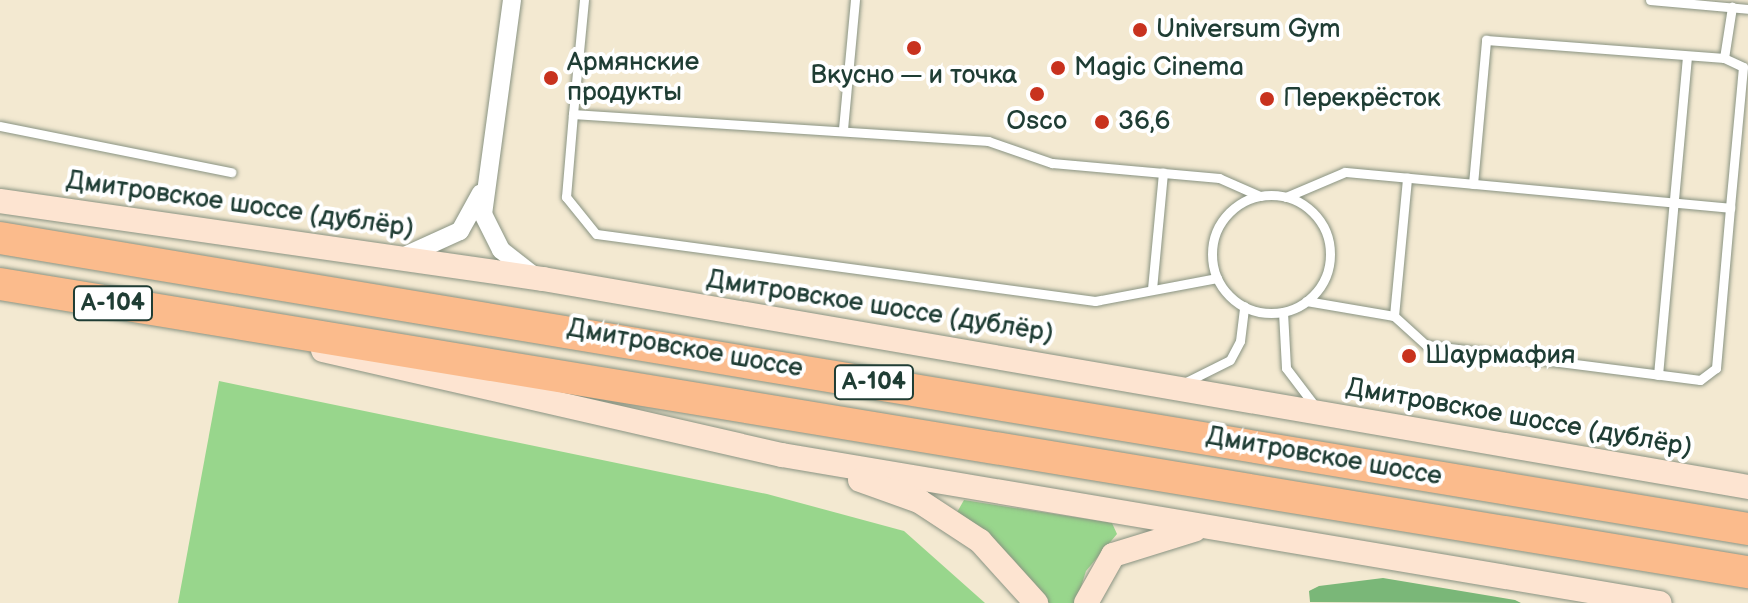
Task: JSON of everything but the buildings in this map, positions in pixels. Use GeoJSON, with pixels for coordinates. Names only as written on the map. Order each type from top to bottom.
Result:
{"type":"FeatureCollection","features":[{"type":"Feature","properties":{"kind":"highway","name":"Дмитровское шоссе"},"geometry":{"type":"LineString","coordinates":[[0,238],[1748,529]]}},
{"type":"Feature","properties":{"kind":"highway","name":"Дмитровское шоссе"},"geometry":{"type":"LineString","coordinates":[[0,284],[1748,572]]}},
{"type":"Feature","properties":{"kind":"main road","name":"Дмитровское шоссе (дублёр)"},"geometry":{"type":"LineString","coordinates":[[0,201],[543,279],[1179,385],[1748,487]]}},
{"type":"Feature","properties":{"kind":"main road"},"geometry":{"type":"LineString","coordinates":[[182,314],[482,391],[782,455],[1231,529],[1582,597],[1660,603]]}},
{"type":"Feature","properties":{"kind":"main road"},"geometry":{"type":"LineString","coordinates":[[782,455],[919,501],[980,541],[1036,603]]}},
{"type":"Feature","properties":{"kind":"main road"},"geometry":{"type":"LineString","coordinates":[[1086,603],[1113,555],[1133,544],[1185,530],[1231,529]]}},
{"type":"Feature","properties":{"kind":"street"},"geometry":{"type":"LineString","coordinates":[[512,0],[484,187],[489,234],[519,268],[543,279]]}},
{"type":"Feature","properties":{"kind":"street"},"geometry":{"type":"LineString","coordinates":[[398,256],[428,251],[460,231],[484,187]]}},
{"type":"Feature","properties":{"kind":"lane"},"geometry":{"type":"LineString","coordinates":[[584,0],[566,197],[596,234],[1095,301],[1217,278]]}},
{"type":"Feature","properties":{"kind":"lane"},"geometry":{"type":"LineString","coordinates":[[843,129],[855,0]]}},
{"type":"Feature","properties":{"kind":"lane"},"geometry":{"type":"LineString","coordinates":[[1650,0],[1748,9]]}},
{"type":"Feature","properties":{"kind":"lane"},"geometry":{"type":"LineString","coordinates":[[1724,58],[1732,7]]}},
{"type":"Feature","properties":{"kind":"lane"},"geometry":{"type":"LineString","coordinates":[[1306,301],[1394,316],[1426,345],[1700,380],[1716,368],[1743,67],[1724,58],[1687,59],[1486,40],[1473,184]]}},
{"type":"Feature","properties":{"kind":"lane"},"geometry":{"type":"LineString","coordinates":[[1658,375],[1687,59]]}},
{"type":"Feature","properties":{"kind":"lane"},"geometry":{"type":"LineString","coordinates":[[573,114],[774,132],[843,129],[988,141],[1052,163],[1219,178],[1260,196],[1286,197],[1345,172],[1730,208]]}},
{"type":"Feature","properties":{"kind":"lane"},"geometry":{"type":"LineString","coordinates":[[0,126],[231,172]]}},
{"type":"Feature","properties":{"kind":"lane"},"geometry":{"type":"LineString","coordinates":[[1152,289],[1163,173]]}},
{"type":"Feature","properties":{"kind":"lane"},"geometry":{"type":"LineString","coordinates":[[1394,316],[1407,178]]}},
{"type":"Feature","properties":{"kind":"lane"},"geometry":{"type":"LineString","coordinates":[[1260,196],[1236,207],[1219,227],[1212,252],[1217,278],[1244,306],[1283,312],[1306,301],[1324,281],[1329,242],[1318,218],[1286,197]]}},
{"type":"Feature","properties":{"kind":"lane"},"geometry":{"type":"LineString","coordinates":[[1179,385],[1230,360],[1240,341],[1244,306]]}},
{"type":"Feature","properties":{"kind":"lane"},"geometry":{"type":"LineString","coordinates":[[1283,312],[1286,368],[1321,411]]}},
{"type":"Feature","properties":{"kind":"green space"},"geometry":{"type":"Polygon","coordinates":[[[219,381],[767,494],[904,531],[985,603],[178,603],[219,381]]]}},
{"type":"Feature","properties":{"kind":"green space"},"geometry":{"type":"Polygon","coordinates":[[[964,500],[1112,523],[1117,534],[1086,571],[1076,603],[1049,603],[1012,558],[956,514],[964,500]]]}},
{"type":"Feature","properties":{"kind":"green space"},"geometry":{"type":"Polygon","coordinates":[[[1383,578],[1521,603],[1310,602],[1309,591],[1319,586],[1383,578]]]}},
{"type":"Feature","properties":{"kind":"place","name":"Universum Gym"},"geometry":{"type":"Point","coordinates":[1140,30]}},
{"type":"Feature","properties":{"kind":"place","name":"Вкусно — и точка"},"geometry":{"type":"Point","coordinates":[914,48]}},
{"type":"Feature","properties":{"kind":"place","name":"Magic Cinema"},"geometry":{"type":"Point","coordinates":[1058,68]}},
{"type":"Feature","properties":{"kind":"place","name":"Армянские продукты"},"geometry":{"type":"Point","coordinates":[551,78]}},
{"type":"Feature","properties":{"kind":"place","name":"Osco"},"geometry":{"type":"Point","coordinates":[1037,94]}},
{"type":"Feature","properties":{"kind":"place","name":"Перекрёсток"},"geometry":{"type":"Point","coordinates":[1267,99]}},
{"type":"Feature","properties":{"kind":"place","name":"36,6"},"geometry":{"type":"Point","coordinates":[1102,122]}},
{"type":"Feature","properties":{"kind":"place","name":"Шаурмафия"},"geometry":{"type":"Point","coordinates":[1409,356]}}]}
